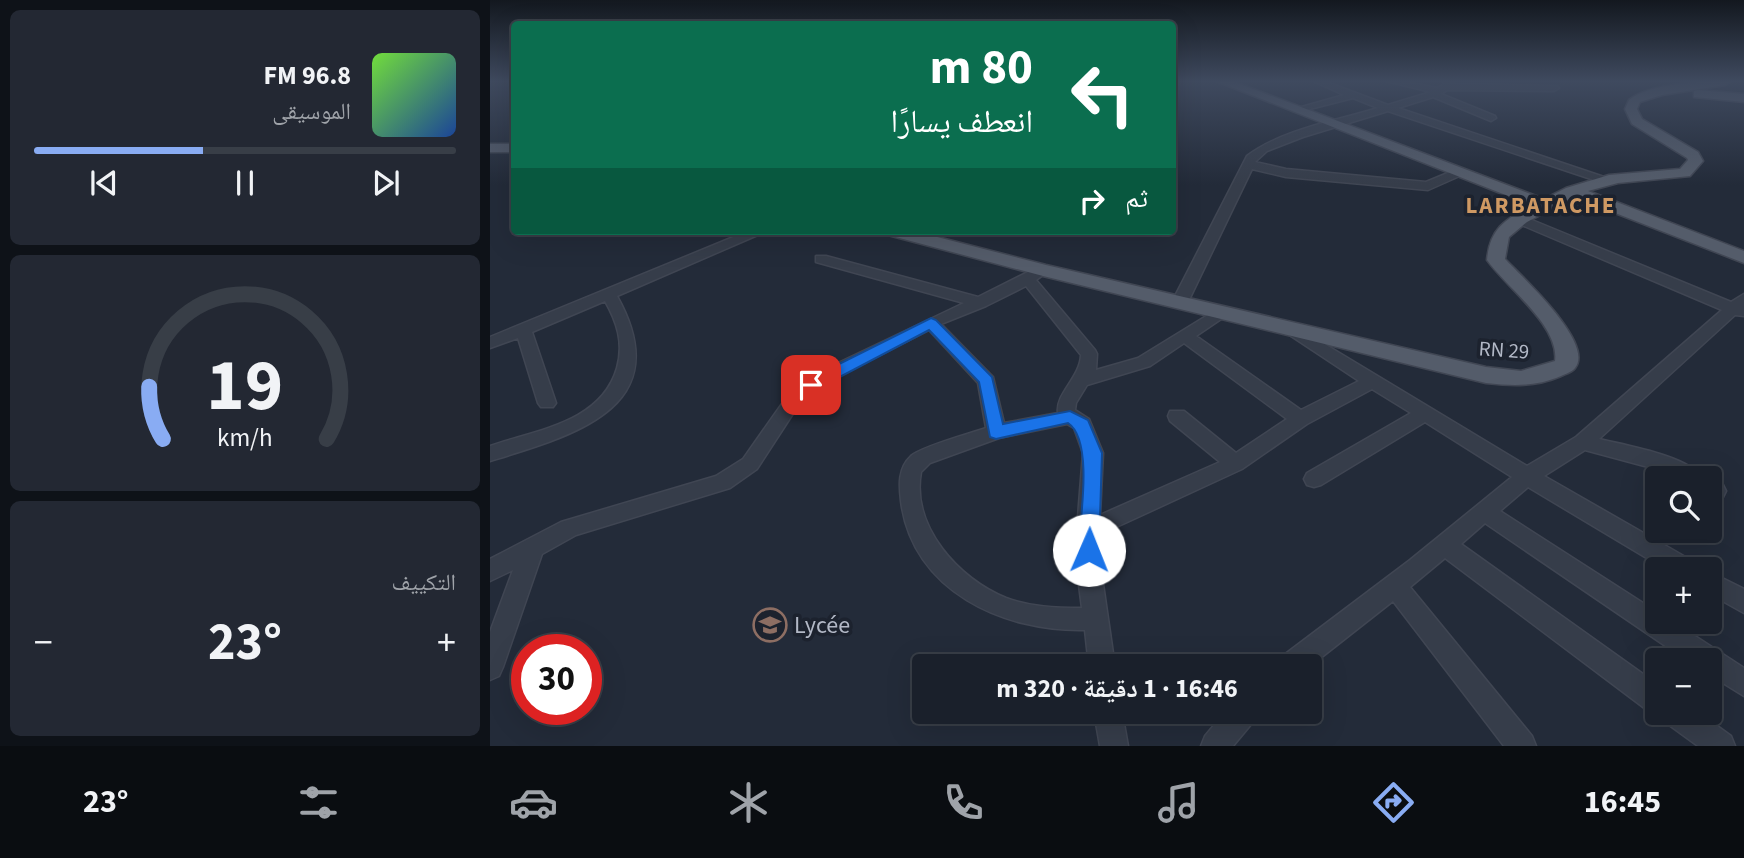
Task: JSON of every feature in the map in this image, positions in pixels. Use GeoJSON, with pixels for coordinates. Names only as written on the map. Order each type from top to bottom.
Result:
{"type":"FeatureCollection","features":[{"type":"Feature","properties":{"kind":"main road"},"geometry":{"type":"LineString","coordinates":[[1317,116],[1545,205]]}},
{"type":"Feature","properties":{"kind":"main road","name":"RN 29"},"geometry":{"type":"LineString","coordinates":[[907,235],[1035,274],[1180,302],[1486,375],[1521,379],[1545,374],[1566,365],[1568,349],[1549,317],[1496,260],[1501,235],[1522,219],[1572,191],[1607,180],[1672,176],[1692,168],[1696,161],[1693,155],[1637,121],[1634,116]]}},
{"type":"Feature","properties":{"kind":"main road"},"geometry":{"type":"LineString","coordinates":[[490,148],[511,148]]}},
{"type":"Feature","properties":{"kind":"main road"},"geometry":{"type":"LineString","coordinates":[[1572,191],[1744,257]]}},
{"type":"Feature","properties":{"kind":"street"},"geometry":{"type":"LineString","coordinates":[[1180,302],[1247,164],[1262,149],[1364,116]]}},
{"type":"Feature","properties":{"kind":"street"},"geometry":{"type":"LineString","coordinates":[[1412,116],[1607,180]]}},
{"type":"Feature","properties":{"kind":"street"},"geometry":{"type":"LineString","coordinates":[[1247,164],[1286,173],[1427,186],[1460,172]]}},
{"type":"Feature","properties":{"kind":"street"},"geometry":{"type":"LineString","coordinates":[[1305,654],[1445,545],[1527,476],[1583,442],[1740,307],[1522,219]]}},
{"type":"Feature","properties":{"kind":"street"},"geometry":{"type":"LineString","coordinates":[[490,343],[750,235]]}},
{"type":"Feature","properties":{"kind":"street"},"geometry":{"type":"LineString","coordinates":[[821,260],[981,303]]}},
{"type":"Feature","properties":{"kind":"street"},"geometry":{"type":"LineString","coordinates":[[490,571],[569,528],[723,482],[738,475],[762,450],[792,402],[811,385],[931,323],[981,303],[1035,274],[1089,354],[1089,367],[1067,403],[1066,410],[1070,417],[1082,424],[1093,453],[1088,530],[1089,570],[1100,654]]}},
{"type":"Feature","properties":{"kind":"street"},"geometry":{"type":"LineString","coordinates":[[490,454],[585,419],[604,406],[614,393],[626,369],[628,344],[624,323],[609,294]]}},
{"type":"Feature","properties":{"kind":"street"},"geometry":{"type":"LineString","coordinates":[[1080,381],[1144,362],[1221,312]]}},
{"type":"Feature","properties":{"kind":"street"},"geometry":{"type":"LineString","coordinates":[[931,323],[987,380],[996,432]]}},
{"type":"Feature","properties":{"kind":"street"},"geometry":{"type":"LineString","coordinates":[[1287,328],[1527,476],[1665,557]]}},
{"type":"Feature","properties":{"kind":"street"},"geometry":{"type":"LineString","coordinates":[[523,329],[547,403]]}},
{"type":"Feature","properties":{"kind":"street"},"geometry":{"type":"LineString","coordinates":[[1184,335],[1300,419]]}},
{"type":"Feature","properties":{"kind":"street"},"geometry":{"type":"LineString","coordinates":[[1088,530],[1235,464],[1300,419],[1373,381]]}},
{"type":"Feature","properties":{"kind":"street"},"geometry":{"type":"LineString","coordinates":[[1314,480],[1426,413]]}},
{"type":"Feature","properties":{"kind":"street"},"geometry":{"type":"LineString","coordinates":[[1177,416],[1235,464]]}},
{"type":"Feature","properties":{"kind":"street"},"geometry":{"type":"LineString","coordinates":[[1070,417],[996,432],[915,463],[909,480],[910,499],[917,526],[931,552],[947,572],[998,607],[1065,621],[1096,618]]}},
{"type":"Feature","properties":{"kind":"street"},"geometry":{"type":"LineString","coordinates":[[1583,442],[1671,466]]}},
{"type":"Feature","properties":{"kind":"street"},"geometry":{"type":"LineString","coordinates":[[1484,511],[1691,648]]}},
{"type":"Feature","properties":{"kind":"street"},"geometry":{"type":"LineString","coordinates":[[1445,545],[1645,690]]}},
{"type":"Feature","properties":{"kind":"street"},"geometry":{"type":"LineString","coordinates":[[490,667],[534,546]]}},
{"type":"Feature","properties":{"kind":"street"},"geometry":{"type":"LineString","coordinates":[[1394,584],[1522,746]]}},
{"type":"Feature","properties":{"kind":"street"},"geometry":{"type":"LineString","coordinates":[[1722,589],[1744,603]]}},
{"type":"Feature","properties":{"kind":"street"},"geometry":{"type":"LineString","coordinates":[[1722,669],[1744,683]]}},
{"type":"Feature","properties":{"kind":"street"},"geometry":{"type":"LineString","coordinates":[[1110,724],[1114,746]]}},
{"type":"Feature","properties":{"kind":"street"},"geometry":{"type":"LineString","coordinates":[[1215,746],[1233,724]]}},
{"type":"Feature","properties":{"kind":"street"},"geometry":{"type":"LineString","coordinates":[[1693,725],[1721,746]]}},
{"type":"Feature","properties":{"kind":"place","name":"Lycée"},"geometry":{"type":"Point","coordinates":[770,625]}},
{"type":"Feature","properties":{"kind":"district","name":"LARBATACHE"},"geometry":{"type":"Point","coordinates":[1541,205]}},
{"type":"Feature","properties":{"kind":"route"},"geometry":{"type":"LineString","coordinates":[[811,385],[881,346],[931,323],[987,380],[996,432],[1070,417],[1082,424],[1093,453],[1089,550]]}}]}
